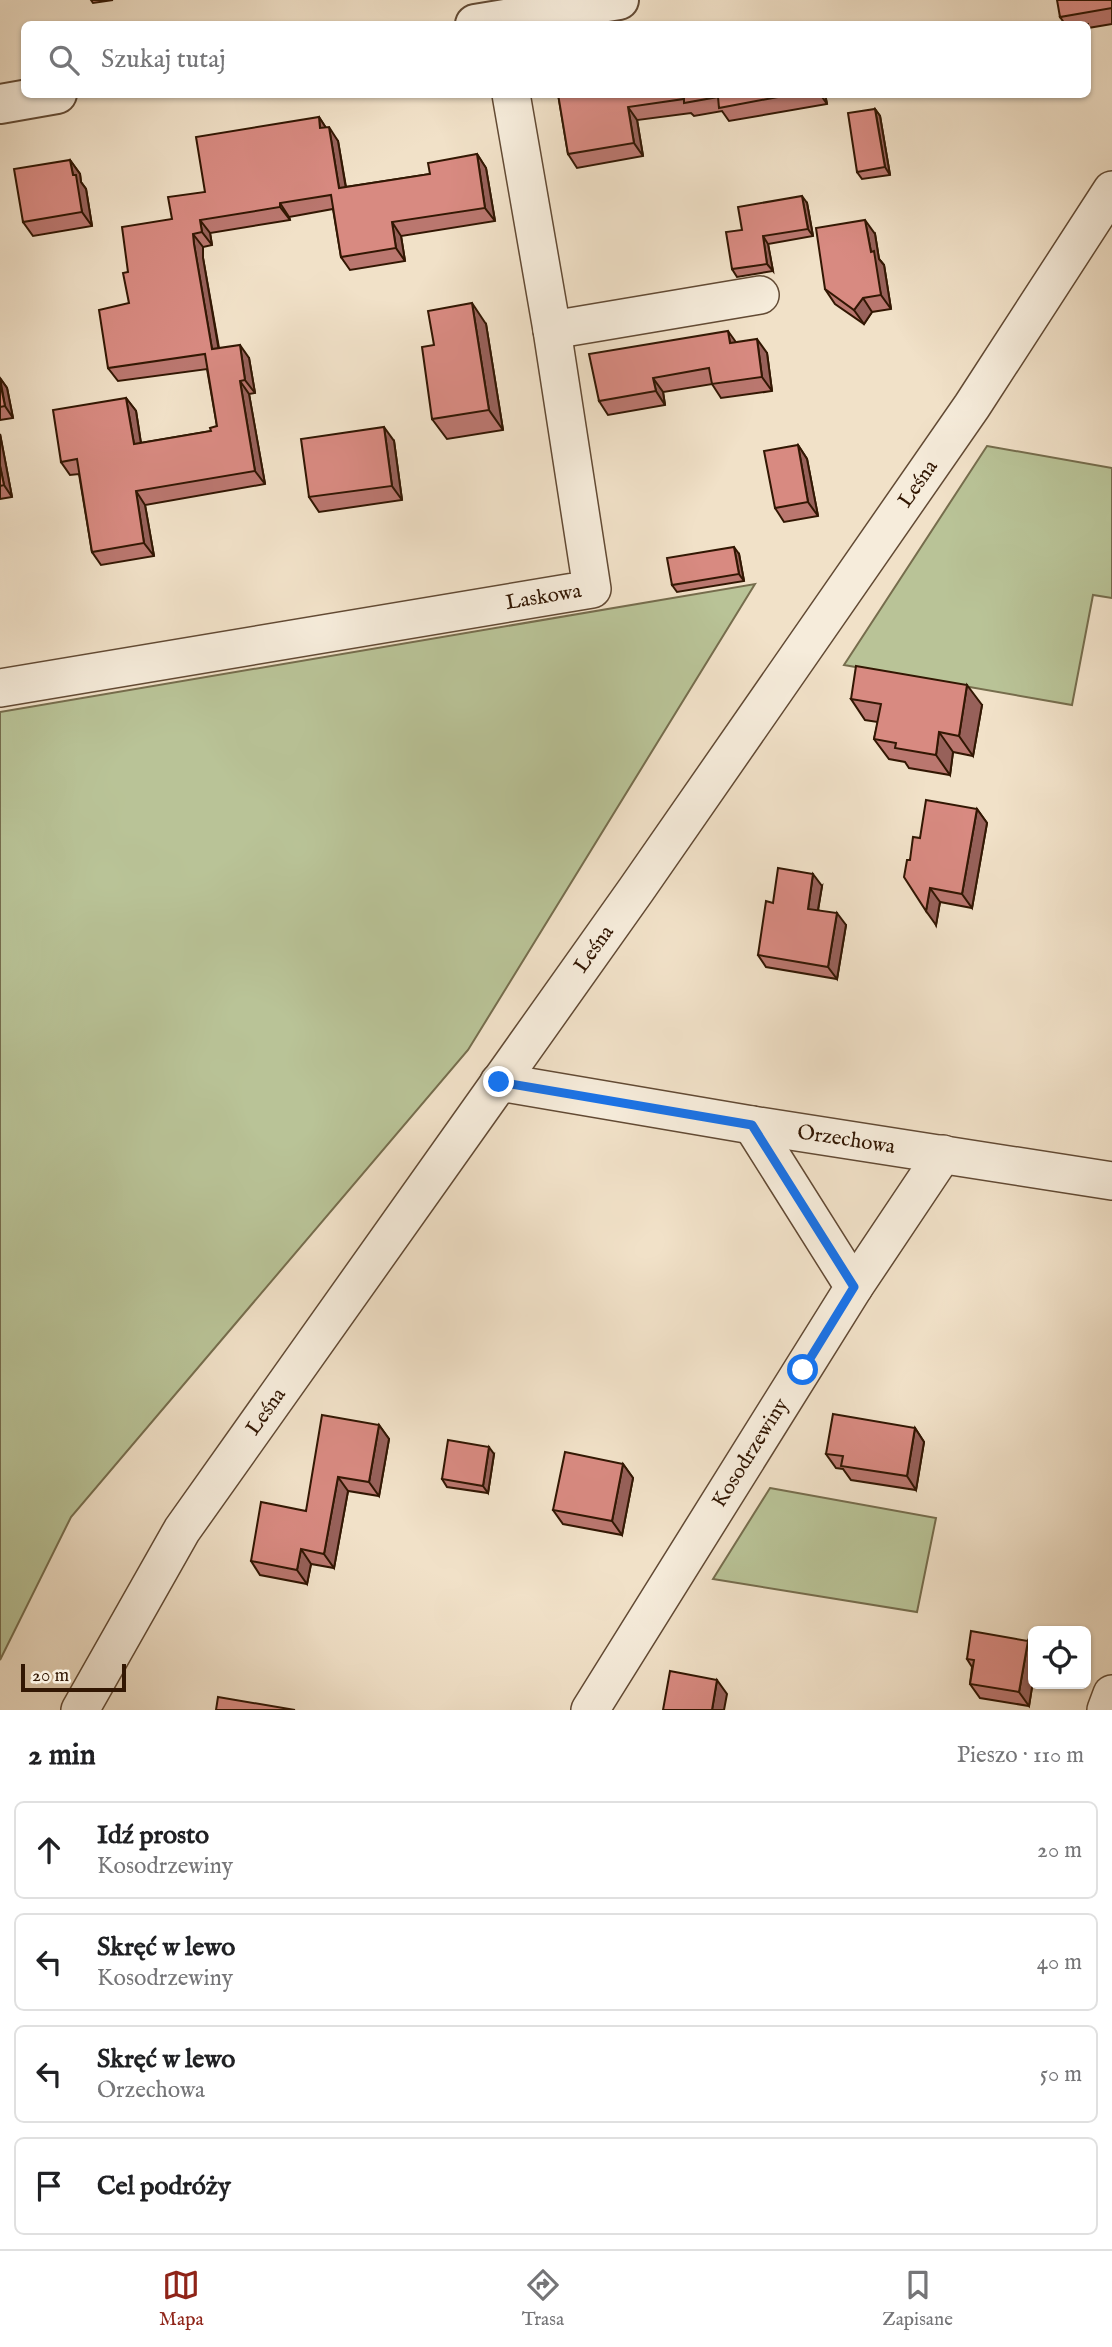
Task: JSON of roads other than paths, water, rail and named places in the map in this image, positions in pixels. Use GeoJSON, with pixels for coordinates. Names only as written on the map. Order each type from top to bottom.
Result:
{"type":"FeatureCollection","features":[{"type":"Feature","properties":{"kind":"street"},"geometry":{"type":"LineString","coordinates":[[502,21],[619,0]]}},
{"type":"Feature","properties":{"kind":"street"},"geometry":{"type":"LineString","coordinates":[[0,104],[34,98]]}},
{"type":"Feature","properties":{"kind":"street","name":"Laskowa"},"geometry":{"type":"LineString","coordinates":[[0,688],[592,589],[552,330],[512,98]]}},
{"type":"Feature","properties":{"kind":"street","name":"Leśna"},"geometry":{"type":"LineString","coordinates":[[80,1710],[182,1530],[636,890],[964,417],[1112,190]]}},
{"type":"Feature","properties":{"kind":"street"},"geometry":{"type":"LineString","coordinates":[[552,330],[760,295]]}},
{"type":"Feature","properties":{"kind":"street","name":"Orzechowa"},"geometry":{"type":"LineString","coordinates":[[499,1082],[752,1125],[1112,1181]]}},
{"type":"Feature","properties":{"kind":"street"},"geometry":{"type":"LineString","coordinates":[[752,1125],[854,1287]]}},
{"type":"Feature","properties":{"kind":"street","name":"Kosodrzewiny"},"geometry":{"type":"LineString","coordinates":[[590,1710],[854,1287],[943,1154]]}},
{"type":"Feature","properties":{"kind":"street"},"geometry":{"type":"LineString","coordinates":[[1106,1710],[1112,1694]]}}]}
